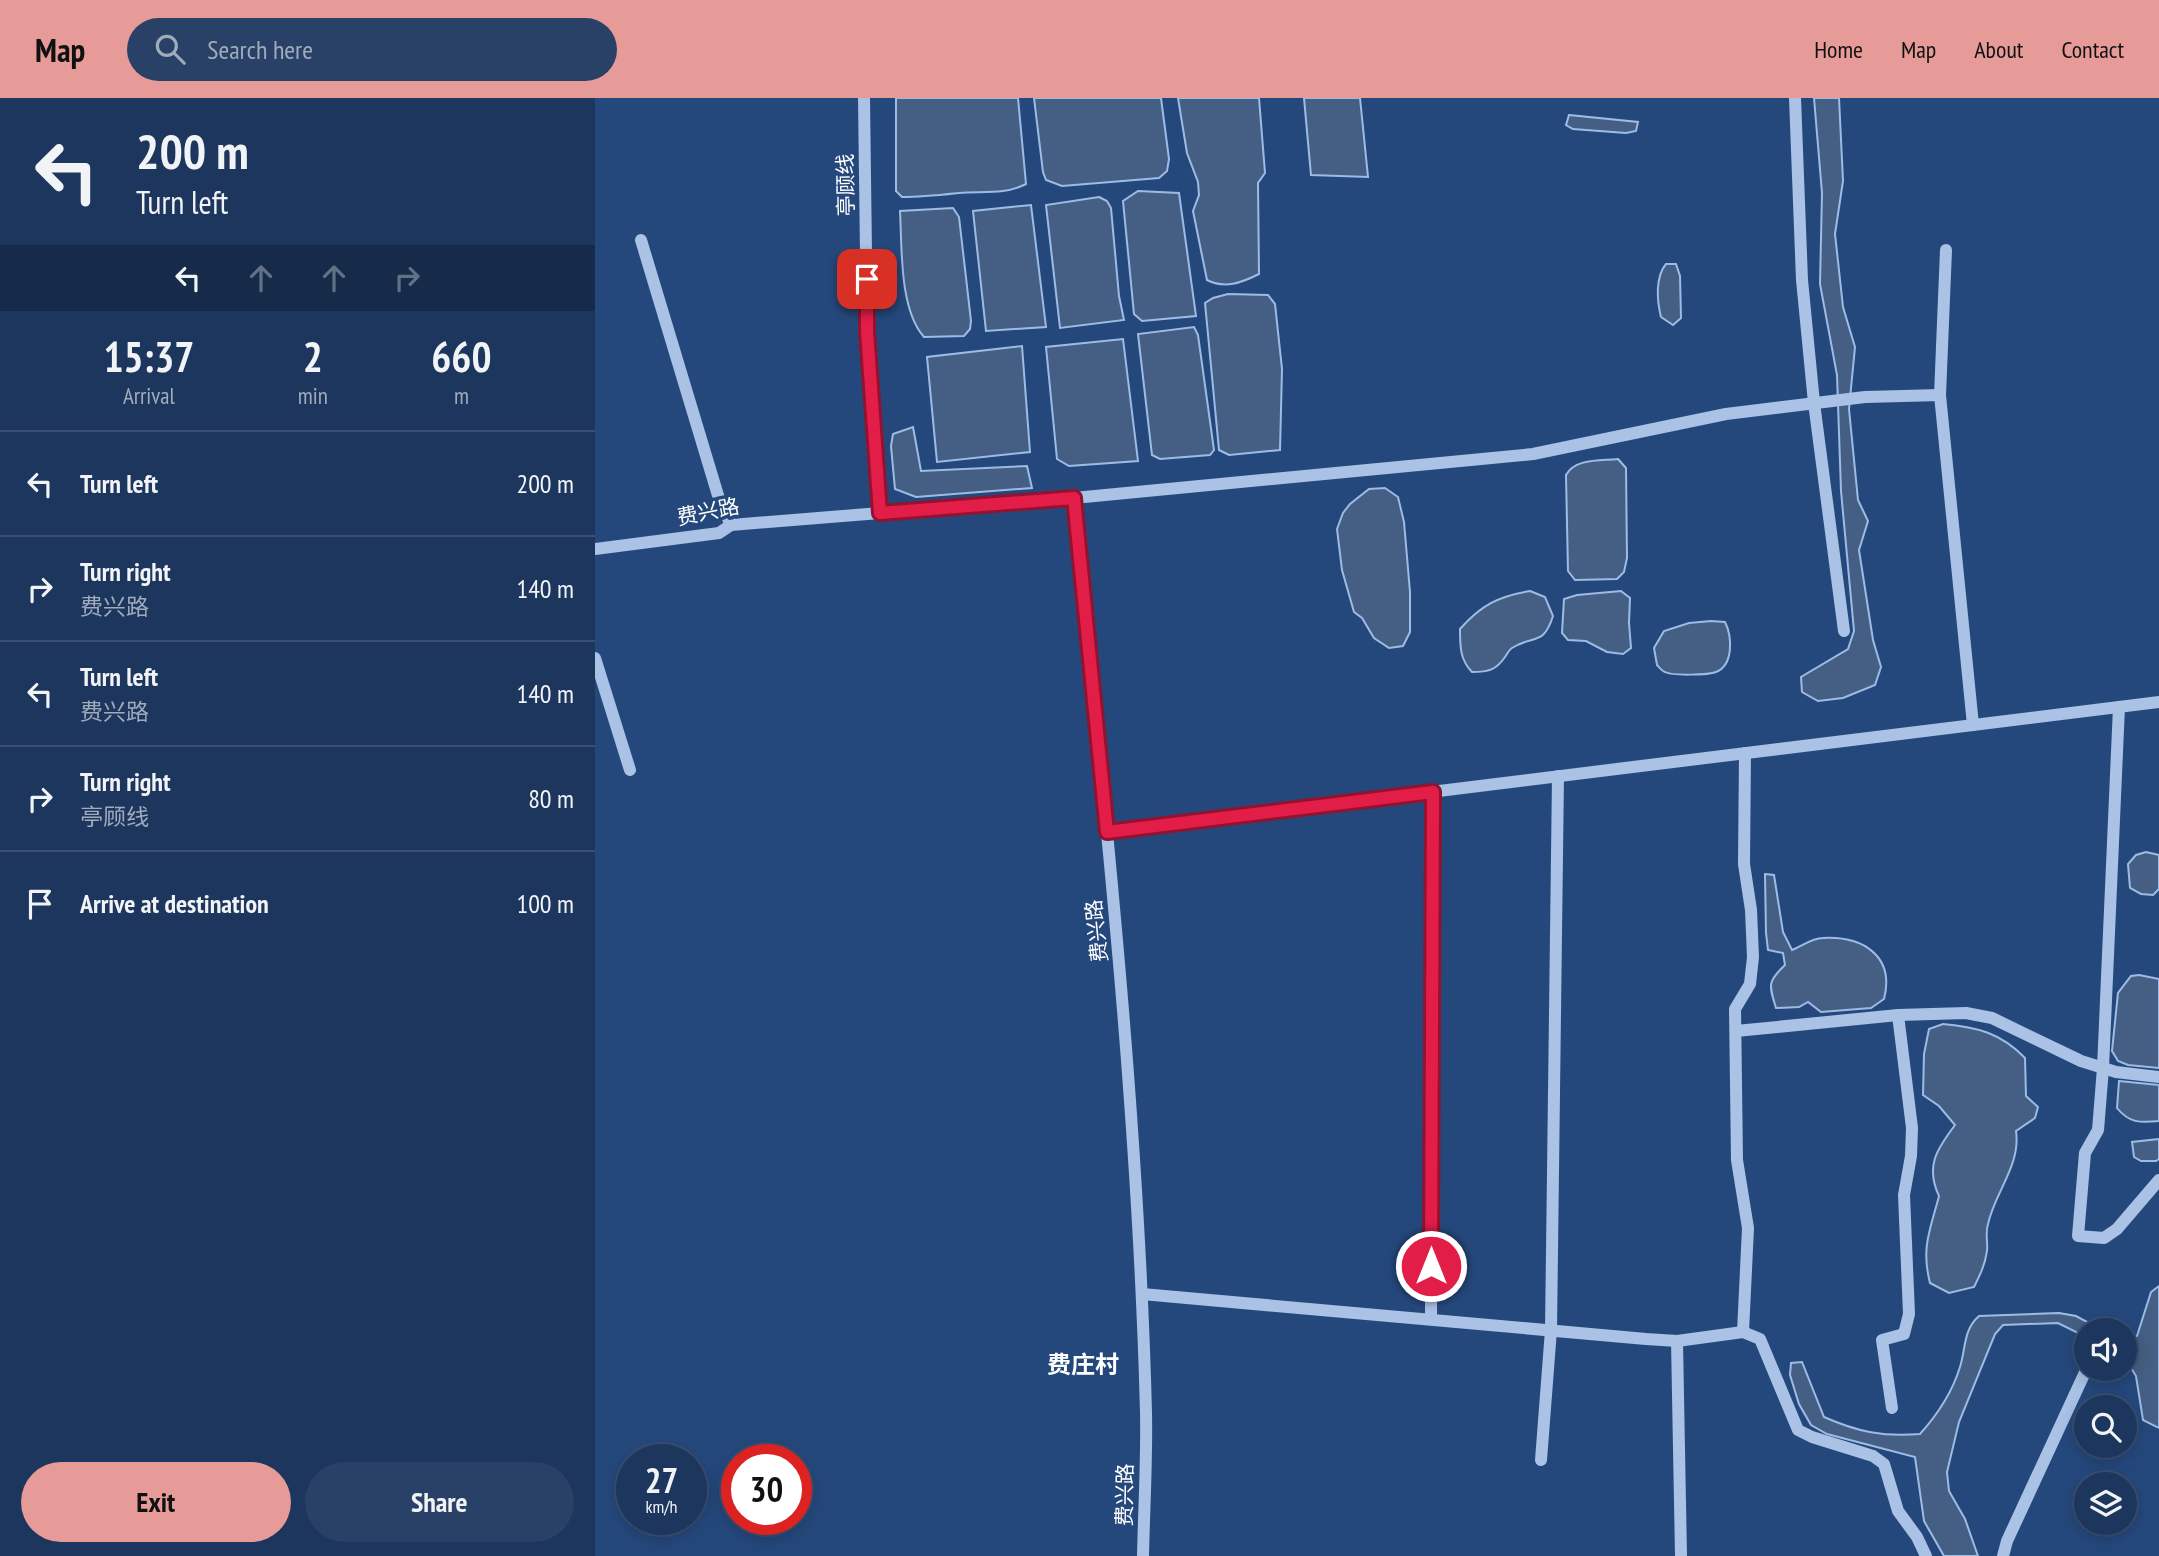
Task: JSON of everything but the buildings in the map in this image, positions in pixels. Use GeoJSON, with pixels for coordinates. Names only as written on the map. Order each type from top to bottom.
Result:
{"type":"FeatureCollection","features":[{"type":"Feature","properties":{"kind":"street","name":"亭顾线"},"geometry":{"type":"LineString","coordinates":[[864,98],[867,331],[876,514]]}},
{"type":"Feature","properties":{"kind":"street"},"geometry":{"type":"LineString","coordinates":[[1795,98],[1802,280],[1844,631]]}},
{"type":"Feature","properties":{"kind":"street"},"geometry":{"type":"LineString","coordinates":[[641,240],[720,502],[731,525]]}},
{"type":"Feature","properties":{"kind":"street"},"geometry":{"type":"LineString","coordinates":[[1946,250],[1940,395],[1973,725]]}},
{"type":"Feature","properties":{"kind":"street"},"geometry":{"type":"LineString","coordinates":[[1074,498],[1533,454],[1726,414],[1865,397],[1940,395]]}},
{"type":"Feature","properties":{"kind":"street","name":"费兴路"},"geometry":{"type":"LineString","coordinates":[[595,549],[719,533],[731,525],[1074,498],[1126,1026],[1142,1294],[1146,1415],[1143,1556]]}},
{"type":"Feature","properties":{"kind":"street"},"geometry":{"type":"LineString","coordinates":[[595,658],[630,771]]}},
{"type":"Feature","properties":{"kind":"street"},"geometry":{"type":"LineString","coordinates":[[1107,832],[2159,702]]}},
{"type":"Feature","properties":{"kind":"street"},"geometry":{"type":"LineString","coordinates":[[2119,707],[2103,1068],[2098,1130],[2085,1153],[2078,1236],[2104,1238],[2117,1229],[2159,1180]]}},
{"type":"Feature","properties":{"kind":"street"},"geometry":{"type":"LineString","coordinates":[[1743,1332],[1748,1228],[1737,1160],[1735,1009],[1750,984],[1753,957],[1751,910],[1744,864],[1745,753]]}},
{"type":"Feature","properties":{"kind":"street"},"geometry":{"type":"LineString","coordinates":[[1541,1460],[1551,1330],[1558,776]]}},
{"type":"Feature","properties":{"kind":"street"},"geometry":{"type":"LineString","coordinates":[[1431,1319],[1433,792]]}},
{"type":"Feature","properties":{"kind":"street"},"geometry":{"type":"LineString","coordinates":[[1736,1031],[1898,1015],[1966,1013],[1992,1018],[2081,1061],[2103,1068],[2159,1077]]}},
{"type":"Feature","properties":{"kind":"street"},"geometry":{"type":"LineString","coordinates":[[1892,1408],[1882,1340],[1904,1334],[1909,1314],[1904,1195],[1911,1156],[1912,1128],[1898,1015]]}},
{"type":"Feature","properties":{"kind":"street"},"geometry":{"type":"LineString","coordinates":[[1142,1294],[1678,1341],[1743,1332],[1759,1339],[1798,1430],[1874,1456],[1884,1464],[1898,1511],[1917,1536],[1926,1556]]}},
{"type":"Feature","properties":{"kind":"street"},"geometry":{"type":"LineString","coordinates":[[1678,1341],[1681,1556]]}},
{"type":"Feature","properties":{"kind":"street"},"geometry":{"type":"LineString","coordinates":[[2003,1556],[2007,1541],[2081,1381]]}},
{"type":"Feature","properties":{"kind":"water"},"geometry":{"type":"Polygon","coordinates":[[[896,98],[1018,98],[1026,184],[1002,191],[902,197],[896,191],[896,98]]]}},
{"type":"Feature","properties":{"kind":"water"},"geometry":{"type":"Polygon","coordinates":[[[1034,98],[1161,98],[1169,159],[1167,171],[1159,178],[1062,186],[1046,180],[1034,98]]]}},
{"type":"Feature","properties":{"kind":"water"},"geometry":{"type":"Polygon","coordinates":[[[1178,98],[1259,98],[1265,173],[1258,183],[1259,274],[1246,280],[1220,284],[1207,280],[1193,211],[1199,195],[1198,182],[1187,153],[1178,98]]]}},
{"type":"Feature","properties":{"kind":"water"},"geometry":{"type":"Polygon","coordinates":[[[1304,98],[1360,98],[1368,177],[1311,175],[1304,98]]]}},
{"type":"Feature","properties":{"kind":"water"},"geometry":{"type":"Polygon","coordinates":[[[1814,98],[1839,98],[1843,181],[1835,234],[1843,307],[1855,347],[1849,409],[1858,500],[1868,521],[1859,550],[1873,640],[1881,667],[1875,685],[1843,698],[1818,701],[1802,692],[1801,677],[1848,649],[1854,631],[1841,491],[1837,375],[1820,284],[1822,193],[1814,98]]]}},
{"type":"Feature","properties":{"kind":"water"},"geometry":{"type":"Polygon","coordinates":[[[1569,115],[1638,122],[1636,131],[1626,133],[1573,129],[1566,125],[1569,115]]]}},
{"type":"Feature","properties":{"kind":"water"},"geometry":{"type":"Polygon","coordinates":[[[1138,191],[1179,193],[1196,316],[1142,321],[1134,314],[1123,201],[1138,191]]]}},
{"type":"Feature","properties":{"kind":"water"},"geometry":{"type":"Polygon","coordinates":[[[1099,197],[1107,201],[1111,208],[1119,296],[1124,320],[1060,328],[1046,205],[1099,197]]]}},
{"type":"Feature","properties":{"kind":"water"},"geometry":{"type":"Polygon","coordinates":[[[1031,205],[1046,327],[986,331],[973,211],[1031,205]]]}},
{"type":"Feature","properties":{"kind":"water"},"geometry":{"type":"Polygon","coordinates":[[[953,208],[959,217],[970,329],[964,336],[924,337],[916,325],[906,294],[900,211],[953,208]]]}},
{"type":"Feature","properties":{"kind":"water"},"geometry":{"type":"Polygon","coordinates":[[[1666,264],[1676,264],[1680,276],[1681,318],[1673,325],[1661,317],[1659,304],[1660,276],[1666,264]]]}},
{"type":"Feature","properties":{"kind":"water"},"geometry":{"type":"Polygon","coordinates":[[[1228,294],[1268,295],[1275,304],[1282,369],[1280,450],[1229,455],[1219,450],[1205,303],[1228,294]]]}},
{"type":"Feature","properties":{"kind":"water"},"geometry":{"type":"Polygon","coordinates":[[[1194,327],[1198,335],[1214,450],[1210,455],[1160,459],[1152,455],[1138,334],[1194,327]]]}},
{"type":"Feature","properties":{"kind":"water"},"geometry":{"type":"Polygon","coordinates":[[[1123,339],[1138,461],[1069,466],[1057,459],[1046,347],[1123,339]]]}},
{"type":"Feature","properties":{"kind":"water"},"geometry":{"type":"Polygon","coordinates":[[[1022,346],[1030,452],[937,462],[927,357],[1022,346]]]}},
{"type":"Feature","properties":{"kind":"water"},"geometry":{"type":"Polygon","coordinates":[[[913,427],[921,471],[1027,466],[1032,488],[916,497],[895,489],[891,446],[893,434],[913,427]]]}},
{"type":"Feature","properties":{"kind":"water"},"geometry":{"type":"Polygon","coordinates":[[[1618,459],[1626,468],[1627,558],[1624,572],[1617,579],[1575,580],[1568,571],[1566,475],[1582,463],[1618,459]]]}},
{"type":"Feature","properties":{"kind":"water"},"geometry":{"type":"Polygon","coordinates":[[[1385,488],[1398,497],[1404,522],[1410,592],[1410,632],[1403,646],[1389,648],[1374,638],[1362,618],[1354,612],[1342,570],[1337,529],[1350,504],[1369,489],[1385,488]]]}},
{"type":"Feature","properties":{"kind":"water"},"geometry":{"type":"Polygon","coordinates":[[[1530,591],[1545,597],[1553,616],[1545,632],[1512,648],[1502,661],[1488,671],[1472,672],[1463,658],[1460,629],[1491,603],[1530,591]]]}},
{"type":"Feature","properties":{"kind":"water"},"geometry":{"type":"Polygon","coordinates":[[[1621,591],[1630,598],[1631,648],[1623,654],[1607,652],[1586,641],[1568,640],[1562,633],[1564,599],[1577,595],[1621,591]]]}},
{"type":"Feature","properties":{"kind":"water"},"geometry":{"type":"Polygon","coordinates":[[[1725,622],[1729,635],[1729,657],[1722,668],[1712,673],[1682,675],[1665,672],[1657,665],[1654,648],[1664,631],[1689,623],[1725,622]]]}},
{"type":"Feature","properties":{"kind":"water"},"geometry":{"type":"Polygon","coordinates":[[[2146,852],[2159,855],[2159,889],[2153,895],[2141,894],[2130,888],[2128,864],[2136,855],[2146,852]]]}},
{"type":"Feature","properties":{"kind":"water"},"geometry":{"type":"Polygon","coordinates":[[[1765,874],[1774,875],[1783,932],[1792,950],[1819,938],[1838,938],[1863,945],[1880,960],[1885,971],[1884,999],[1871,1008],[1821,1012],[1808,1002],[1799,1007],[1776,1008],[1771,984],[1785,965],[1783,953],[1768,950],[1765,874]]]}},
{"type":"Feature","properties":{"kind":"water"},"geometry":{"type":"Polygon","coordinates":[[[2131,976],[2159,979],[2159,1068],[2128,1065],[2118,1061],[2112,1051],[2118,993],[2131,976]]]}},
{"type":"Feature","properties":{"kind":"water"},"geometry":{"type":"Polygon","coordinates":[[[1943,1024],[1988,1033],[2016,1049],[2025,1058],[2026,1096],[2038,1107],[2035,1118],[2016,1131],[2015,1155],[1991,1212],[1984,1265],[1974,1287],[1949,1293],[1930,1283],[1926,1259],[1939,1196],[1933,1167],[1938,1150],[1955,1125],[1939,1106],[1923,1095],[1924,1054],[1929,1029],[1943,1024]]]}},
{"type":"Feature","properties":{"kind":"water"},"geometry":{"type":"Polygon","coordinates":[[[2119,1081],[2159,1085],[2159,1121],[2135,1121],[2121,1113],[2117,1108],[2119,1081]]]}},
{"type":"Feature","properties":{"kind":"water"},"geometry":{"type":"Polygon","coordinates":[[[2159,1139],[2159,1159],[2141,1161],[2134,1157],[2132,1142],[2159,1139]]]}},
{"type":"Feature","properties":{"kind":"water"},"geometry":{"type":"Polygon","coordinates":[[[2159,1286],[2159,1428],[2143,1420],[2137,1381],[2137,1336],[2151,1292],[2159,1286]]]}},
{"type":"Feature","properties":{"kind":"water"},"geometry":{"type":"Polygon","coordinates":[[[2059,1313],[2080,1318],[2074,1318],[2074,1331],[2058,1323],[2003,1325],[1995,1334],[1959,1422],[1947,1472],[1949,1491],[1965,1519],[1978,1556],[1944,1556],[1924,1521],[1915,1457],[1827,1434],[1811,1425],[1799,1404],[1790,1375],[1791,1363],[1802,1362],[1824,1417],[1871,1432],[1920,1434],[1949,1394],[1957,1377],[1970,1327],[1979,1316],[2059,1313]]]}},
{"type":"Feature","properties":{"kind":"district","name":"费庄村"},"geometry":{"type":"Point","coordinates":[1083,1365]}},
{"type":"Feature","properties":{"kind":"route"},"geometry":{"type":"LineString","coordinates":[[867,279],[867,331],[880,513],[1074,498],[1107,832],[1433,792],[1431,1266]]}}]}
